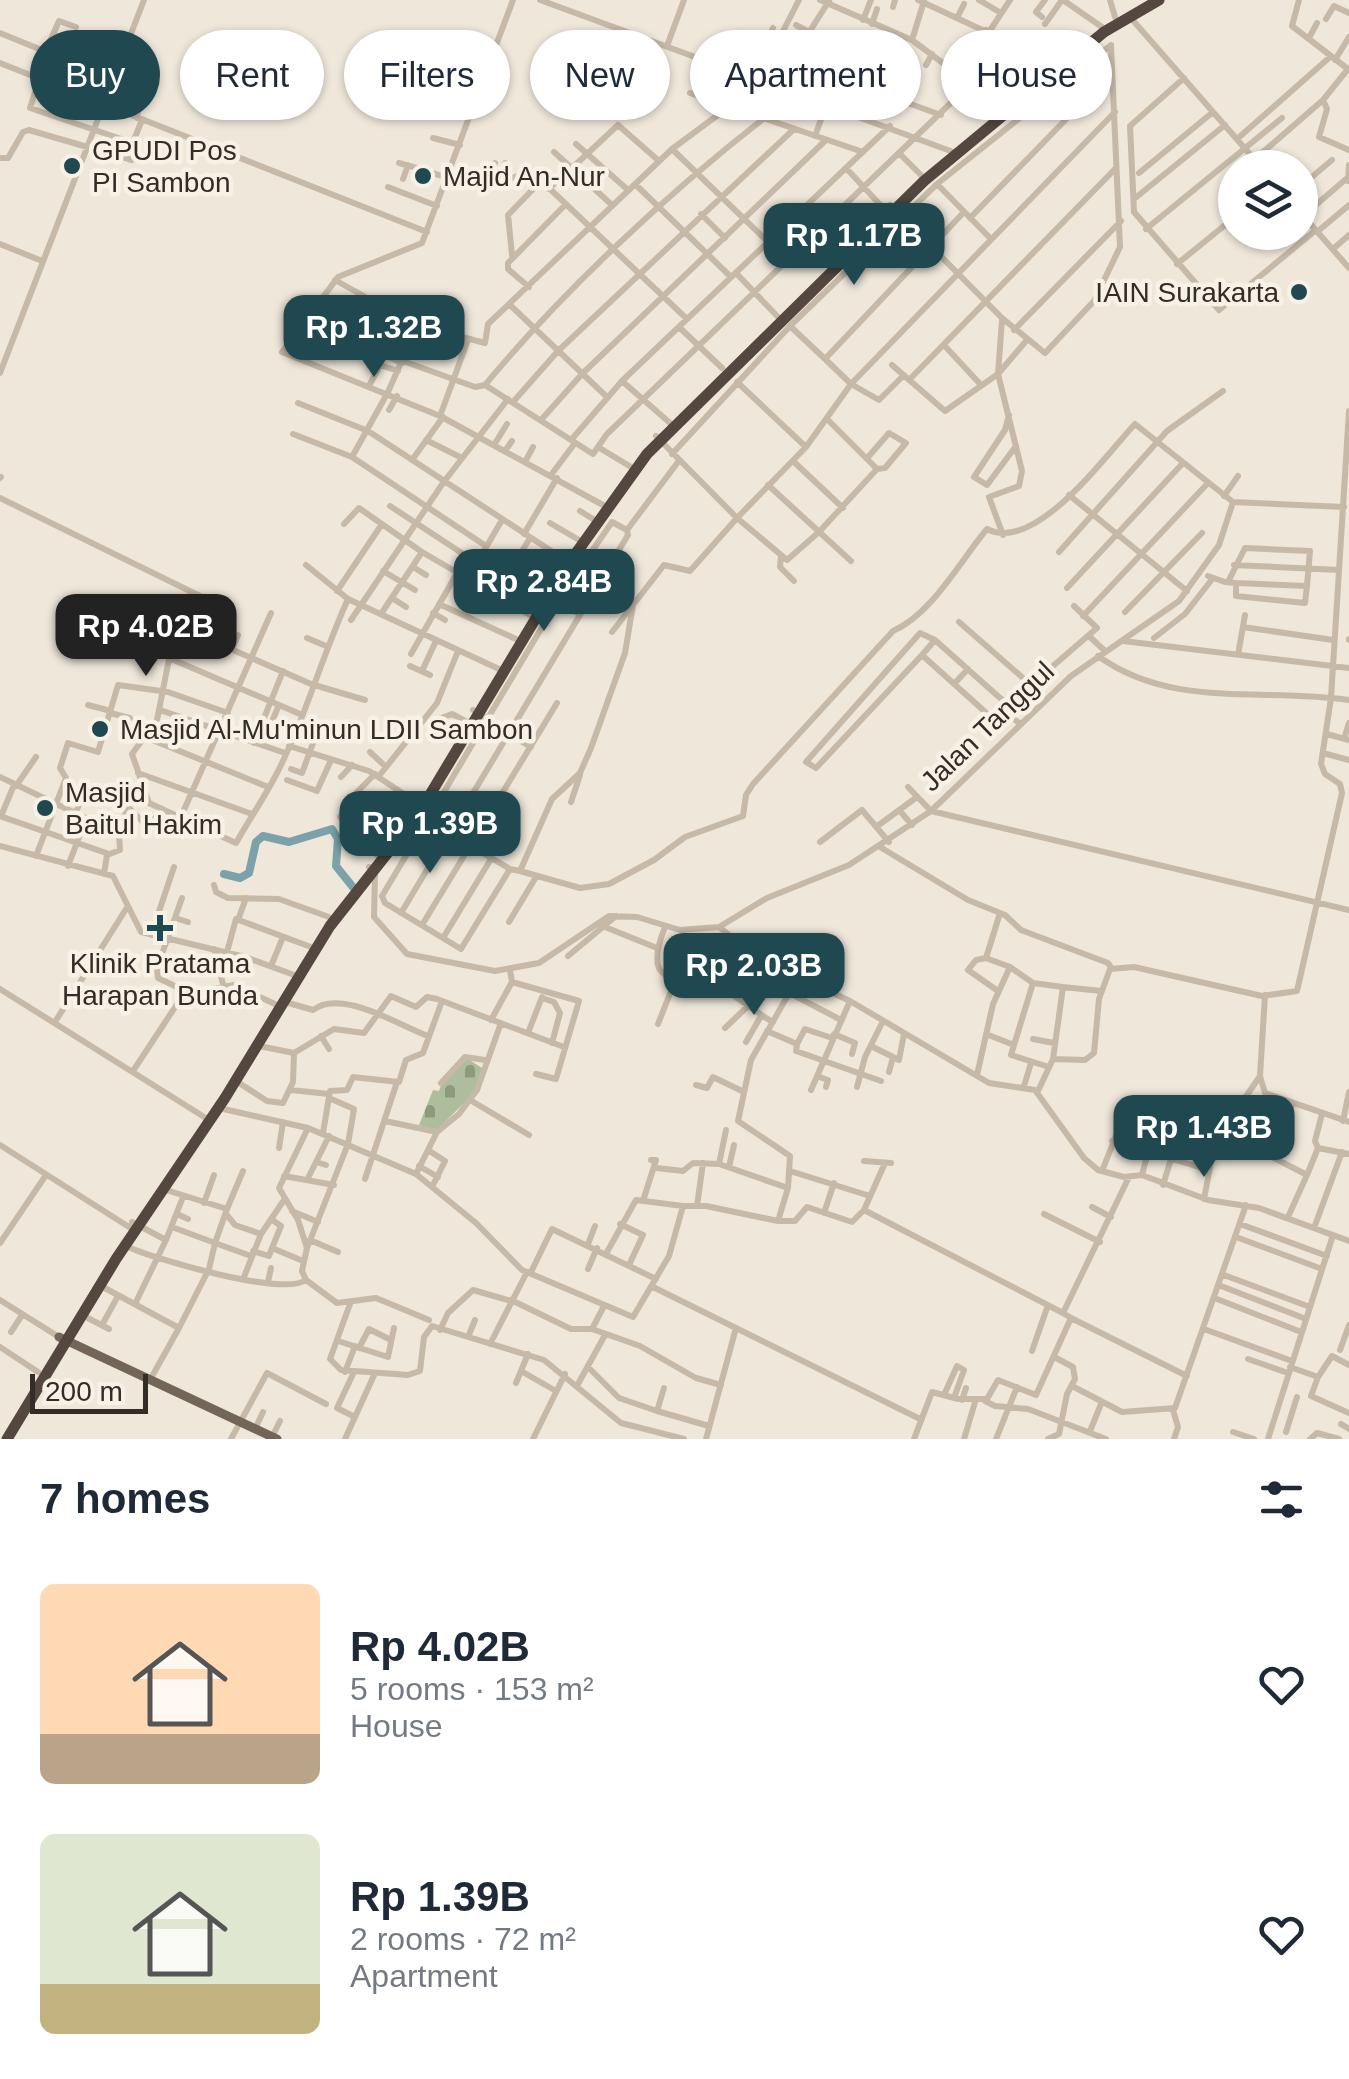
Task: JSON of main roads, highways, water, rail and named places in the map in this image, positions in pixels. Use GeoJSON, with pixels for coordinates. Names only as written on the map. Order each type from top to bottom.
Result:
{"type":"FeatureCollection","features":[{"type":"Feature","properties":{"kind":"highway"},"geometry":{"type":"LineString","coordinates":[[1103,30],[1148,0]]}},
{"type":"Feature","properties":{"kind":"highway"},"geometry":{"type":"LineString","coordinates":[[1122,17],[1159,0]]}},
{"type":"Feature","properties":{"kind":"highway"},"geometry":{"type":"LineString","coordinates":[[567,561],[670,423],[727,371],[829,264],[890,214],[921,175],[993,120]]}},
{"type":"Feature","properties":{"kind":"highway"},"geometry":{"type":"LineString","coordinates":[[297,976],[336,917],[424,801],[478,716],[578,540],[603,516],[631,467],[954,151]]}},
{"type":"Feature","properties":{"kind":"highway"},"geometry":{"type":"LineString","coordinates":[[478,716],[499,669],[533,616]]}},
{"type":"Feature","properties":{"kind":"highway"},"geometry":{"type":"LineString","coordinates":[[4,1438],[133,1225],[207,1118],[218,1108],[258,1045],[329,917],[424,801]]}},
{"type":"Feature","properties":{"kind":"highway"},"geometry":{"type":"LineString","coordinates":[[4,1438],[38,1372],[100,1286],[133,1225],[162,1189],[281,1004]]}},
{"type":"Feature","properties":{"kind":"main road"},"geometry":{"type":"LineString","coordinates":[[62,1339],[274,1438]]}},
{"type":"Feature","properties":{"kind":"waterway"},"geometry":{"type":"LineString","coordinates":[[224,874],[240,878],[249,873],[256,842],[263,836],[289,842],[332,829],[338,839],[336,866],[356,891]]}},
{"type":"Feature","properties":{"kind":"place","name":"GPUDI Pos PI Sambon"},"geometry":{"type":"Point","coordinates":[72,166]}},
{"type":"Feature","properties":{"kind":"place","name":"Majid An-Nur"},"geometry":{"type":"Point","coordinates":[423,176]}},
{"type":"Feature","properties":{"kind":"place","name":"IAIN Surakarta"},"geometry":{"type":"Point","coordinates":[1299,292]}},
{"type":"Feature","properties":{"kind":"place","name":"Masjid Al-Mu'minun LDII Sambon"},"geometry":{"type":"Point","coordinates":[100,729]}},
{"type":"Feature","properties":{"kind":"place","name":"Masjid Baitul Hakim"},"geometry":{"type":"Point","coordinates":[45,808]}},
{"type":"Feature","properties":{"kind":"place","name":"Klinik Pratama Harapan Bunda"},"geometry":{"type":"Point","coordinates":[160,928]}}]}
